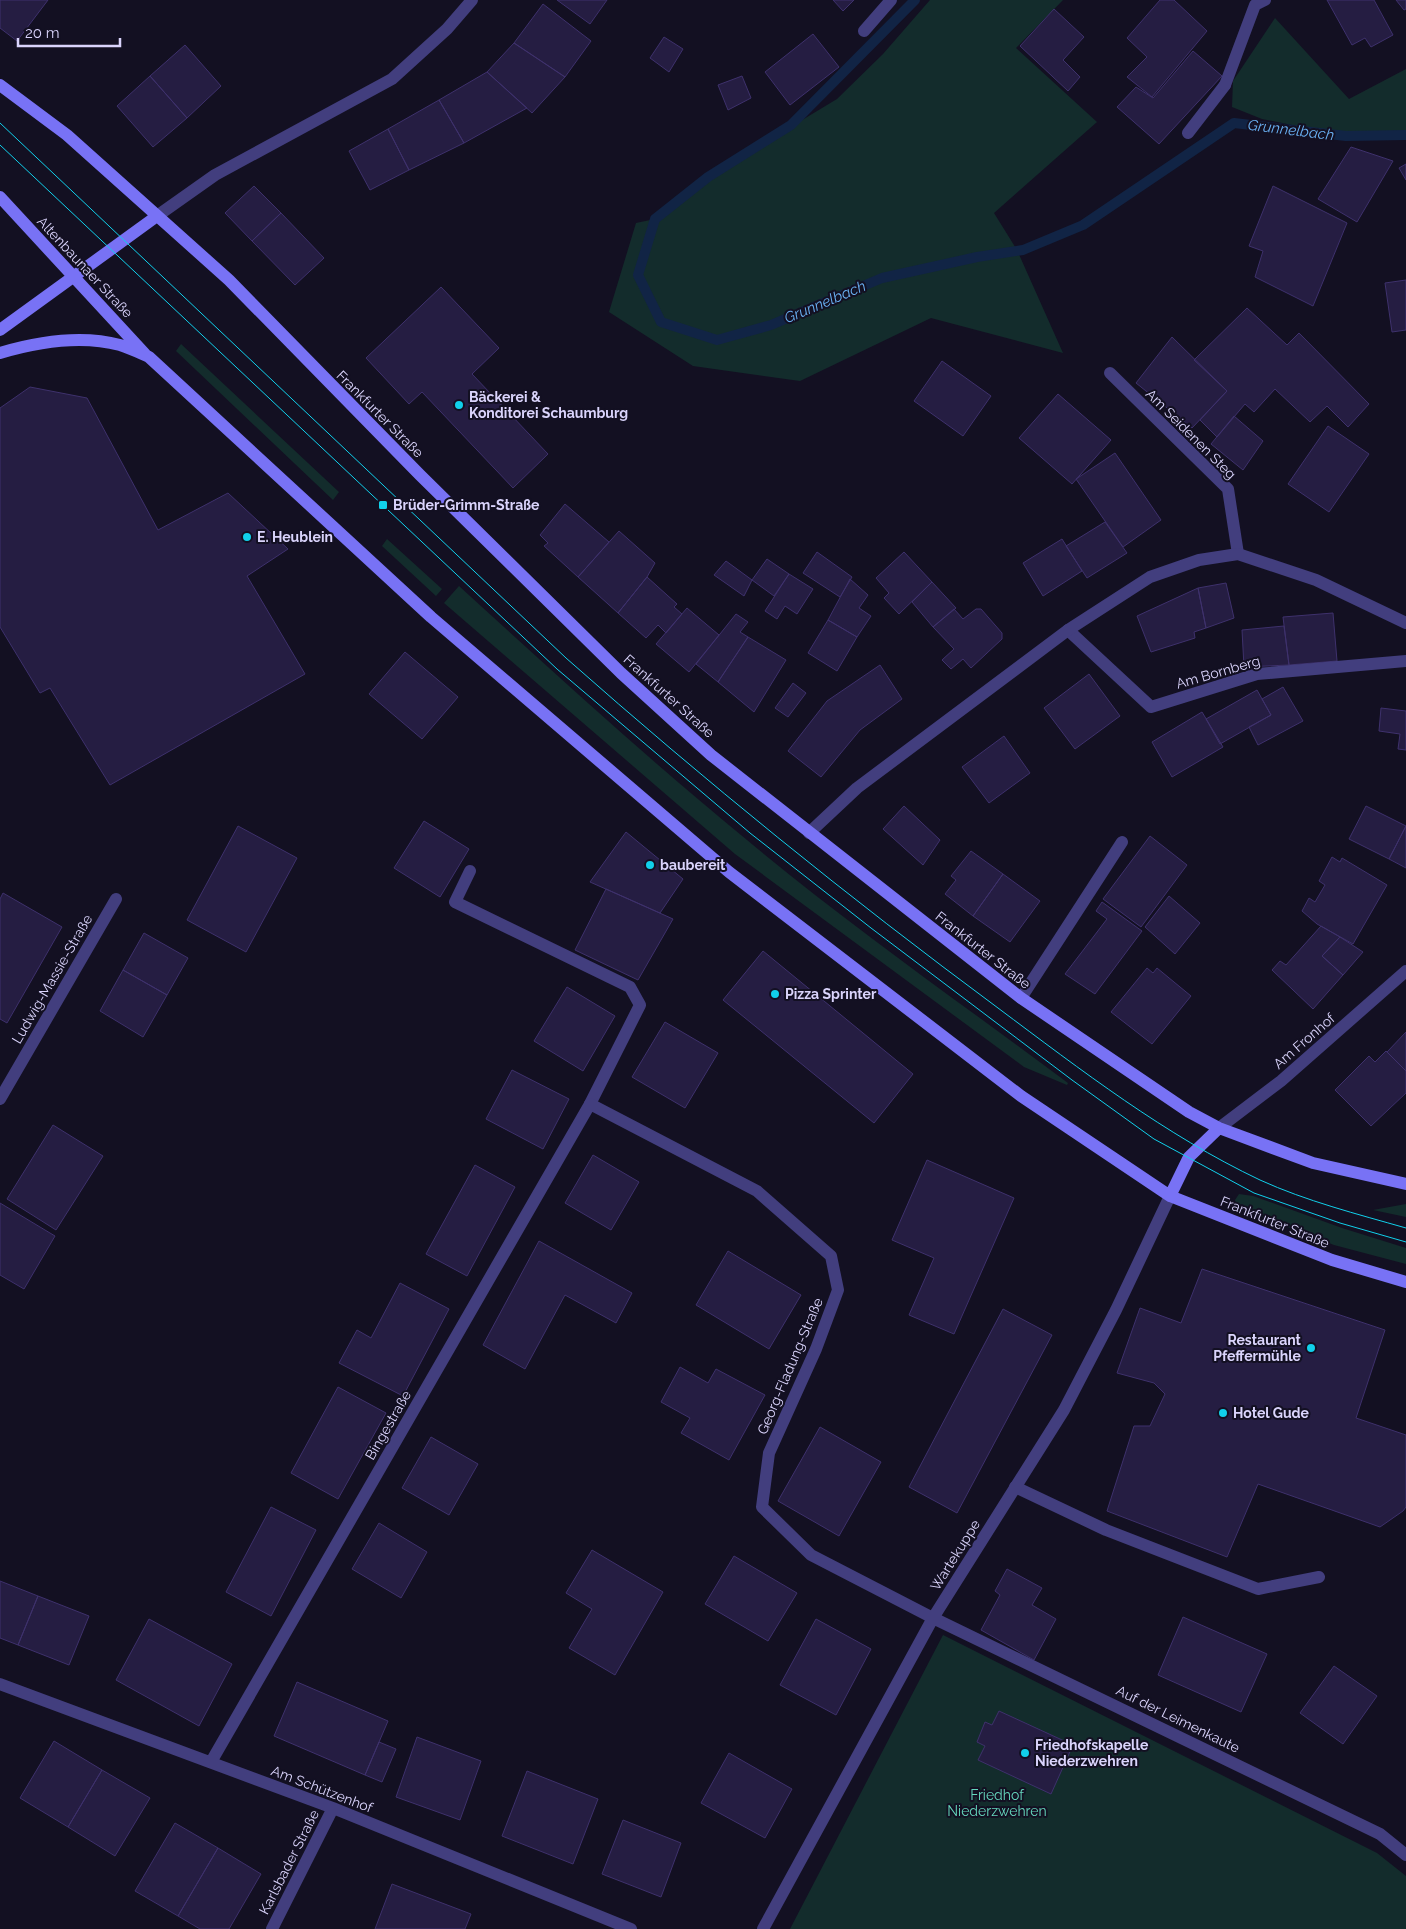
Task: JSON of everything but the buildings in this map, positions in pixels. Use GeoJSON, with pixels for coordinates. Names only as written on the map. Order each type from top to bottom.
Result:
{"type":"FeatureCollection","features":[{"type":"Feature","properties":{"kind":"main road"},"geometry":{"type":"LineString","coordinates":[[0,85],[67,135],[157,216],[0,330]]}},
{"type":"Feature","properties":{"kind":"main road","name":"Altenbaunaer Straße"},"geometry":{"type":"LineString","coordinates":[[0,197],[149,357]]}},
{"type":"Feature","properties":{"kind":"main road","name":"Frankfurter Straße"},"geometry":{"type":"LineString","coordinates":[[157,216],[228,280],[420,476],[621,673],[711,755],[1021,998],[1189,1112],[1219,1128],[1313,1163],[1406,1184]]}},
{"type":"Feature","properties":{"kind":"main road","name":"Frankfurter Straße"},"geometry":{"type":"LineString","coordinates":[[0,353],[44,344],[94,340],[121,345],[149,357],[431,617],[728,872],[1021,1096],[1170,1196],[1332,1260],[1406,1282]]}},
{"type":"Feature","properties":{"kind":"main road"},"geometry":{"type":"LineString","coordinates":[[1170,1196],[1190,1157],[1219,1128]]}},
{"type":"Feature","properties":{"kind":"street"},"geometry":{"type":"LineString","coordinates":[[157,216],[215,175],[392,79],[448,29],[472,0]]}},
{"type":"Feature","properties":{"kind":"street"},"geometry":{"type":"LineString","coordinates":[[864,31],[891,0]]}},
{"type":"Feature","properties":{"kind":"street"},"geometry":{"type":"LineString","coordinates":[[1188,133],[1225,85],[1257,2]]}},
{"type":"Feature","properties":{"kind":"street","name":"Am Seidenen Steg"},"geometry":{"type":"LineString","coordinates":[[1110,373],[1228,489],[1238,554]]}},
{"type":"Feature","properties":{"kind":"street"},"geometry":{"type":"LineString","coordinates":[[809,833],[857,788],[1068,630],[1150,577],[1199,560],[1238,554],[1316,580],[1406,623]]}},
{"type":"Feature","properties":{"kind":"street","name":"Am Bornberg"},"geometry":{"type":"LineString","coordinates":[[1068,630],[1151,707],[1257,674],[1406,660]]}},
{"type":"Feature","properties":{"kind":"street"},"geometry":{"type":"LineString","coordinates":[[1021,998],[1122,842]]}},
{"type":"Feature","properties":{"kind":"street","name":"Bingestraße"},"geometry":{"type":"LineString","coordinates":[[211,1762],[590,1104],[640,1005],[630,987],[455,902],[470,871]]}},
{"type":"Feature","properties":{"kind":"street","name":"Ludwig-Massie-Straße"},"geometry":{"type":"LineString","coordinates":[[0,1099],[116,899]]}},
{"type":"Feature","properties":{"kind":"street","name":"Am Fronhof"},"geometry":{"type":"LineString","coordinates":[[1219,1128],[1281,1081],[1406,971]]}},
{"type":"Feature","properties":{"kind":"street","name":"Georg-Fladung-Straße"},"geometry":{"type":"LineString","coordinates":[[590,1104],[757,1192],[831,1256],[838,1290],[816,1349],[769,1454],[762,1507],[811,1555],[934,1618]]}},
{"type":"Feature","properties":{"kind":"street","name":"Wartekuppe"},"geometry":{"type":"LineString","coordinates":[[764,1929],[934,1618],[1064,1410],[1116,1310],[1170,1196]]}},
{"type":"Feature","properties":{"kind":"street"},"geometry":{"type":"LineString","coordinates":[[1015,1487],[1106,1530],[1258,1588],[1319,1577]]}},
{"type":"Feature","properties":{"kind":"street","name":"Auf der Leimenkaute"},"geometry":{"type":"LineString","coordinates":[[934,1618],[1380,1834],[1406,1855]]}},
{"type":"Feature","properties":{"kind":"street","name":"Am Schützenhof"},"geometry":{"type":"LineString","coordinates":[[0,1684],[333,1808],[631,1929]]}},
{"type":"Feature","properties":{"kind":"street","name":"Karlsbader Straße"},"geometry":{"type":"LineString","coordinates":[[272,1929],[333,1808]]}},
{"type":"Feature","properties":{"kind":"green space"},"geometry":{"type":"Polygon","coordinates":[[[930,0],[1063,0],[1016,48],[1097,122],[994,213],[1017,250],[1063,353],[931,318],[800,381],[693,366],[609,312],[636,223],[655,219],[708,177],[837,99],[883,54],[930,0]]]}},
{"type":"Feature","properties":{"kind":"green space"},"geometry":{"type":"Polygon","coordinates":[[[1275,18],[1349,99],[1406,69],[1406,135],[1346,136],[1262,119],[1232,107],[1233,81],[1275,18]]]}},
{"type":"Feature","properties":{"kind":"green space"},"geometry":{"type":"Polygon","coordinates":[[[181,344],[339,492],[333,500],[176,351],[181,344]]]}},
{"type":"Feature","properties":{"kind":"green space"},"geometry":{"type":"Polygon","coordinates":[[[387,539],[442,589],[436,596],[382,546],[387,539]]]}},
{"type":"Feature","properties":{"kind":"green space"},"geometry":{"type":"Polygon","coordinates":[[[459,586],[637,747],[747,840],[906,964],[1068,1083],[1067,1085],[1024,1067],[735,854],[444,603],[459,586]]]}},
{"type":"Feature","properties":{"kind":"green space"},"geometry":{"type":"Polygon","coordinates":[[[1239,1194],[1253,1196],[1342,1228],[1406,1248],[1406,1264],[1334,1245],[1237,1208],[1235,1200],[1239,1194]]]}},
{"type":"Feature","properties":{"kind":"green space"},"geometry":{"type":"Polygon","coordinates":[[[1406,1204],[1406,1217],[1373,1210],[1406,1204]]]}},
{"type":"Feature","properties":{"kind":"green space","name":"Friedhof Niederzwehren"},"geometry":{"type":"Polygon","coordinates":[[[943,1635],[1377,1853],[1406,1876],[1406,1929],[790,1929],[943,1635]]]}},
{"type":"Feature","properties":{"kind":"waterway","name":"Grunnelbach"},"geometry":{"type":"LineString","coordinates":[[915,0],[791,125],[708,177],[655,219],[638,275],[661,322],[717,340],[771,325],[882,278],[977,257],[1023,250],[1083,225],[1234,123],[1346,136],[1406,135]]}},
{"type":"Feature","properties":{"kind":"tram line"},"geometry":{"type":"LineString","coordinates":[[0,123],[566,658],[724,794],[832,881],[1061,1055],[1124,1100],[1191,1143],[1277,1188],[1332,1207],[1406,1228]]}},
{"type":"Feature","properties":{"kind":"tram line"},"geometry":{"type":"LineString","coordinates":[[0,145],[557,669],[750,833],[871,928],[1072,1080],[1154,1139],[1254,1193],[1340,1223],[1406,1242]]}},
{"type":"Feature","properties":{"kind":"place","name":"Bäckerei & Konditorei Schaumburg"},"geometry":{"type":"Point","coordinates":[459,405]}},
{"type":"Feature","properties":{"kind":"place","name":"Brüder-Grimm-Straße"},"geometry":{"type":"Point","coordinates":[383,505]}},
{"type":"Feature","properties":{"kind":"place","name":"E. Heublein"},"geometry":{"type":"Point","coordinates":[247,537]}},
{"type":"Feature","properties":{"kind":"place","name":"baubereit"},"geometry":{"type":"Point","coordinates":[650,865]}},
{"type":"Feature","properties":{"kind":"place","name":"Pizza Sprinter"},"geometry":{"type":"Point","coordinates":[775,994]}},
{"type":"Feature","properties":{"kind":"place","name":"Restaurant Pfeffermühle"},"geometry":{"type":"Point","coordinates":[1311,1348]}},
{"type":"Feature","properties":{"kind":"place","name":"Hotel Gude"},"geometry":{"type":"Point","coordinates":[1223,1413]}},
{"type":"Feature","properties":{"kind":"place","name":"Friedhofskapelle Niederzwehren"},"geometry":{"type":"Point","coordinates":[1025,1753]}}]}
